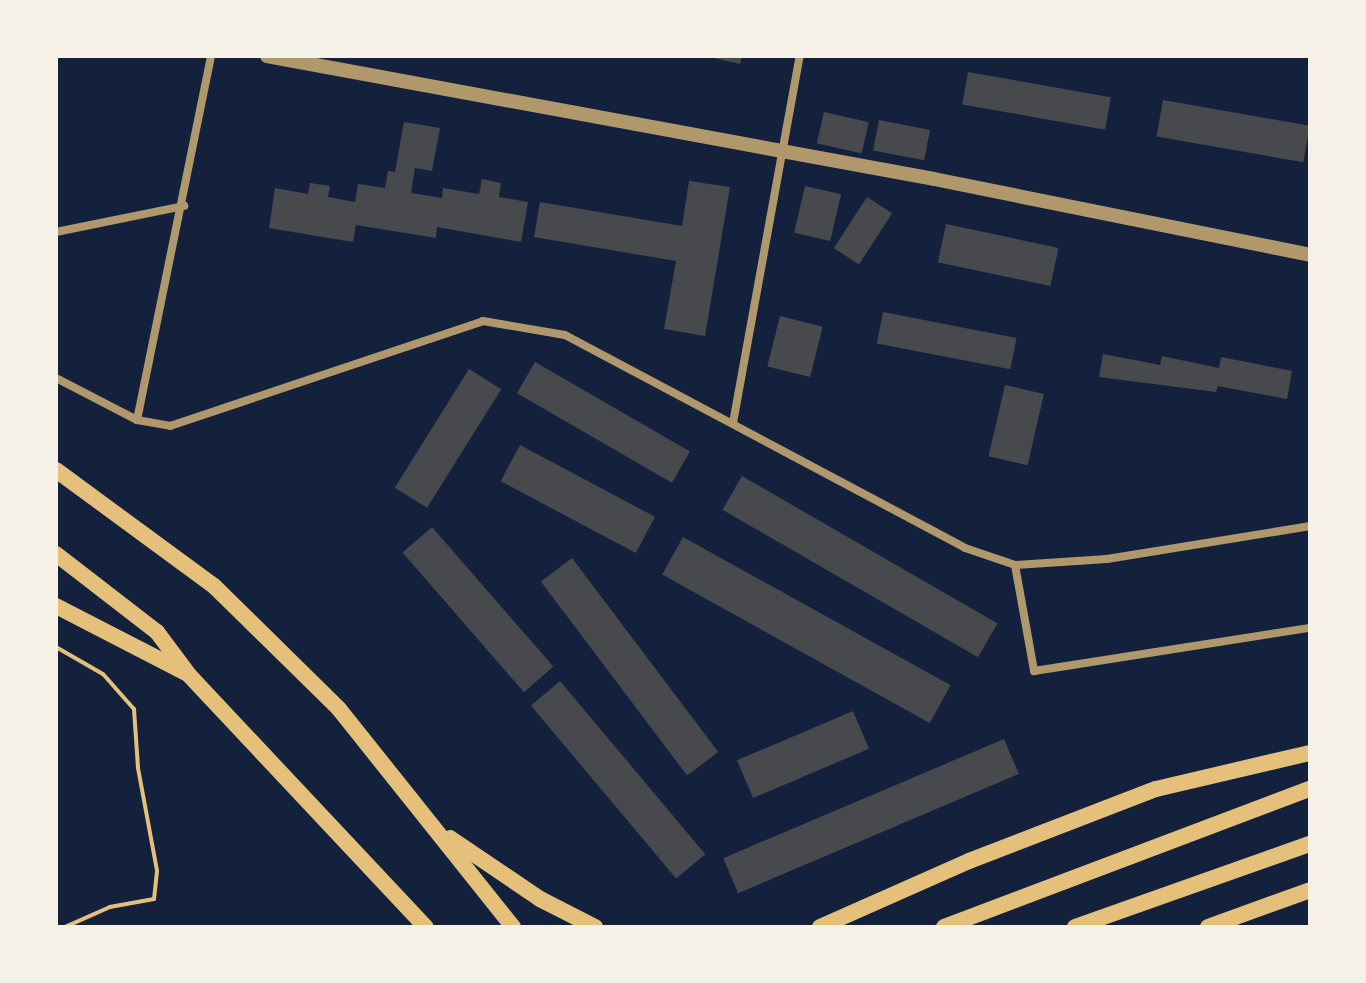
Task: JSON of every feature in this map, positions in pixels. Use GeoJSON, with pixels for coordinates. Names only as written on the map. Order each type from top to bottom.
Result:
{"type":"FeatureCollection","features":[{"type":"Feature","properties":{"kind":"main road"},"geometry":{"type":"LineString","coordinates":[[56,470],[214,586],[339,709],[513,927]]}},
{"type":"Feature","properties":{"kind":"main road"},"geometry":{"type":"LineString","coordinates":[[56,554],[157,632],[189,675],[426,927]]}},
{"type":"Feature","properties":{"kind":"main road"},"geometry":{"type":"LineString","coordinates":[[56,606],[189,675]]}},
{"type":"Feature","properties":{"kind":"main road"},"geometry":{"type":"LineString","coordinates":[[820,927],[969,861],[1156,789],[1310,753]]}},
{"type":"Feature","properties":{"kind":"main road"},"geometry":{"type":"LineString","coordinates":[[944,927],[1310,789]]}},
{"type":"Feature","properties":{"kind":"main road"},"geometry":{"type":"LineString","coordinates":[[433,827],[540,899],[595,927]]}},
{"type":"Feature","properties":{"kind":"main road"},"geometry":{"type":"LineString","coordinates":[[1075,927],[1310,844]]}},
{"type":"Feature","properties":{"kind":"main road"},"geometry":{"type":"LineString","coordinates":[[1208,927],[1310,890]]}},
{"type":"Feature","properties":{"kind":"street"},"geometry":{"type":"LineString","coordinates":[[137,420],[184,206],[211,56]]}},
{"type":"Feature","properties":{"kind":"street"},"geometry":{"type":"LineString","coordinates":[[267,56],[780,150],[1310,255]]}},
{"type":"Feature","properties":{"kind":"street"},"geometry":{"type":"LineString","coordinates":[[733,423],[780,150],[800,56]]}},
{"type":"Feature","properties":{"kind":"street"},"geometry":{"type":"LineString","coordinates":[[56,232],[184,206]]}},
{"type":"Feature","properties":{"kind":"street"},"geometry":{"type":"LineString","coordinates":[[56,378],[137,420],[170,426],[483,321],[565,335],[965,548],[1015,565],[1107,559],[1310,526]]}},
{"type":"Feature","properties":{"kind":"street"},"geometry":{"type":"LineString","coordinates":[[1015,565],[1034,671],[1310,628]]}},
{"type":"Feature","properties":{"kind":"path"},"geometry":{"type":"LineString","coordinates":[[56,647],[103,674],[134,709],[138,768],[157,871],[154,899],[110,907],[65,927]]}},
{"type":"Feature","properties":{"kind":"building"},"geometry":{"type":"Polygon","coordinates":[[[705,56],[742,56],[740,64],[705,56]]]}},
{"type":"Feature","properties":{"kind":"building"},"geometry":{"type":"Polygon","coordinates":[[[968,72],[1111,97],[1105,130],[962,104],[968,72]]]}},
{"type":"Feature","properties":{"kind":"building"},"geometry":{"type":"Polygon","coordinates":[[[1163,100],[1310,126],[1303,162],[1157,136],[1163,100]]]}},
{"type":"Feature","properties":{"kind":"building"},"geometry":{"type":"Polygon","coordinates":[[[824,112],[869,122],[862,154],[817,143],[824,112]]]}},
{"type":"Feature","properties":{"kind":"building"},"geometry":{"type":"Polygon","coordinates":[[[879,120],[930,130],[924,160],[873,150],[879,120]]]}},
{"type":"Feature","properties":{"kind":"building"},"geometry":{"type":"Polygon","coordinates":[[[404,122],[440,128],[432,171],[415,168],[411,193],[442,198],[443,188],[479,194],[482,179],[501,183],[499,197],[528,202],[521,242],[437,227],[436,238],[356,225],[353,242],[269,228],[275,188],[308,194],[310,183],[330,186],[328,197],[355,202],[358,184],[385,188],[388,171],[395,172],[404,122]]]}},
{"type":"Feature","properties":{"kind":"building"},"geometry":{"type":"Polygon","coordinates":[[[689,181],[730,187],[705,336],[664,329],[676,261],[534,237],[540,202],[682,226],[689,181]]]}},
{"type":"Feature","properties":{"kind":"building"},"geometry":{"type":"Polygon","coordinates":[[[805,186],[841,194],[830,241],[794,233],[805,186]]]}},
{"type":"Feature","properties":{"kind":"building"},"geometry":{"type":"Polygon","coordinates":[[[867,197],[892,213],[859,264],[834,248],[867,197]]]}},
{"type":"Feature","properties":{"kind":"building"},"geometry":{"type":"Polygon","coordinates":[[[946,224],[1058,248],[1050,286],[938,262],[946,224]]]}},
{"type":"Feature","properties":{"kind":"building"},"geometry":{"type":"Polygon","coordinates":[[[883,312],[1017,338],[1010,369],[877,343],[883,312]]]}},
{"type":"Feature","properties":{"kind":"building"},"geometry":{"type":"Polygon","coordinates":[[[780,316],[823,327],[810,377],[767,366],[780,316]]]}},
{"type":"Feature","properties":{"kind":"building"},"geometry":{"type":"Polygon","coordinates":[[[1103,354],[1160,365],[1162,356],[1219,368],[1221,357],[1292,371],[1287,399],[1218,386],[1216,392],[1099,377],[1103,354]]]}},
{"type":"Feature","properties":{"kind":"building"},"geometry":{"type":"Polygon","coordinates":[[[535,362],[690,452],[672,483],[517,393],[535,362]]]}},
{"type":"Feature","properties":{"kind":"building"},"geometry":{"type":"Polygon","coordinates":[[[469,369],[501,389],[427,508],[395,488],[469,369]]]}},
{"type":"Feature","properties":{"kind":"building"},"geometry":{"type":"Polygon","coordinates":[[[1005,385],[1044,394],[1028,465],[989,456],[1005,385]]]}},
{"type":"Feature","properties":{"kind":"building"},"geometry":{"type":"Polygon","coordinates":[[[520,445],[655,517],[636,553],[501,481],[520,445]]]}},
{"type":"Feature","properties":{"kind":"building"},"geometry":{"type":"Polygon","coordinates":[[[742,476],[997,623],[978,657],[722,510],[742,476]]]}},
{"type":"Feature","properties":{"kind":"building"},"geometry":{"type":"Polygon","coordinates":[[[432,527],[553,667],[524,692],[403,553],[432,527]]]}},
{"type":"Feature","properties":{"kind":"building"},"geometry":{"type":"Polygon","coordinates":[[[683,537],[951,685],[930,723],[662,575],[683,537]]]}},
{"type":"Feature","properties":{"kind":"building"},"geometry":{"type":"Polygon","coordinates":[[[572,558],[718,752],[687,776],[541,581],[572,558]]]}},
{"type":"Feature","properties":{"kind":"building"},"geometry":{"type":"Polygon","coordinates":[[[560,681],[705,854],[676,879],[531,705],[560,681]]]}},
{"type":"Feature","properties":{"kind":"building"},"geometry":{"type":"Polygon","coordinates":[[[853,711],[869,749],[753,798],[737,760],[853,711]]]}},
{"type":"Feature","properties":{"kind":"building"},"geometry":{"type":"Polygon","coordinates":[[[1004,739],[1019,774],[738,893],[723,858],[1004,739]]]}}]}
